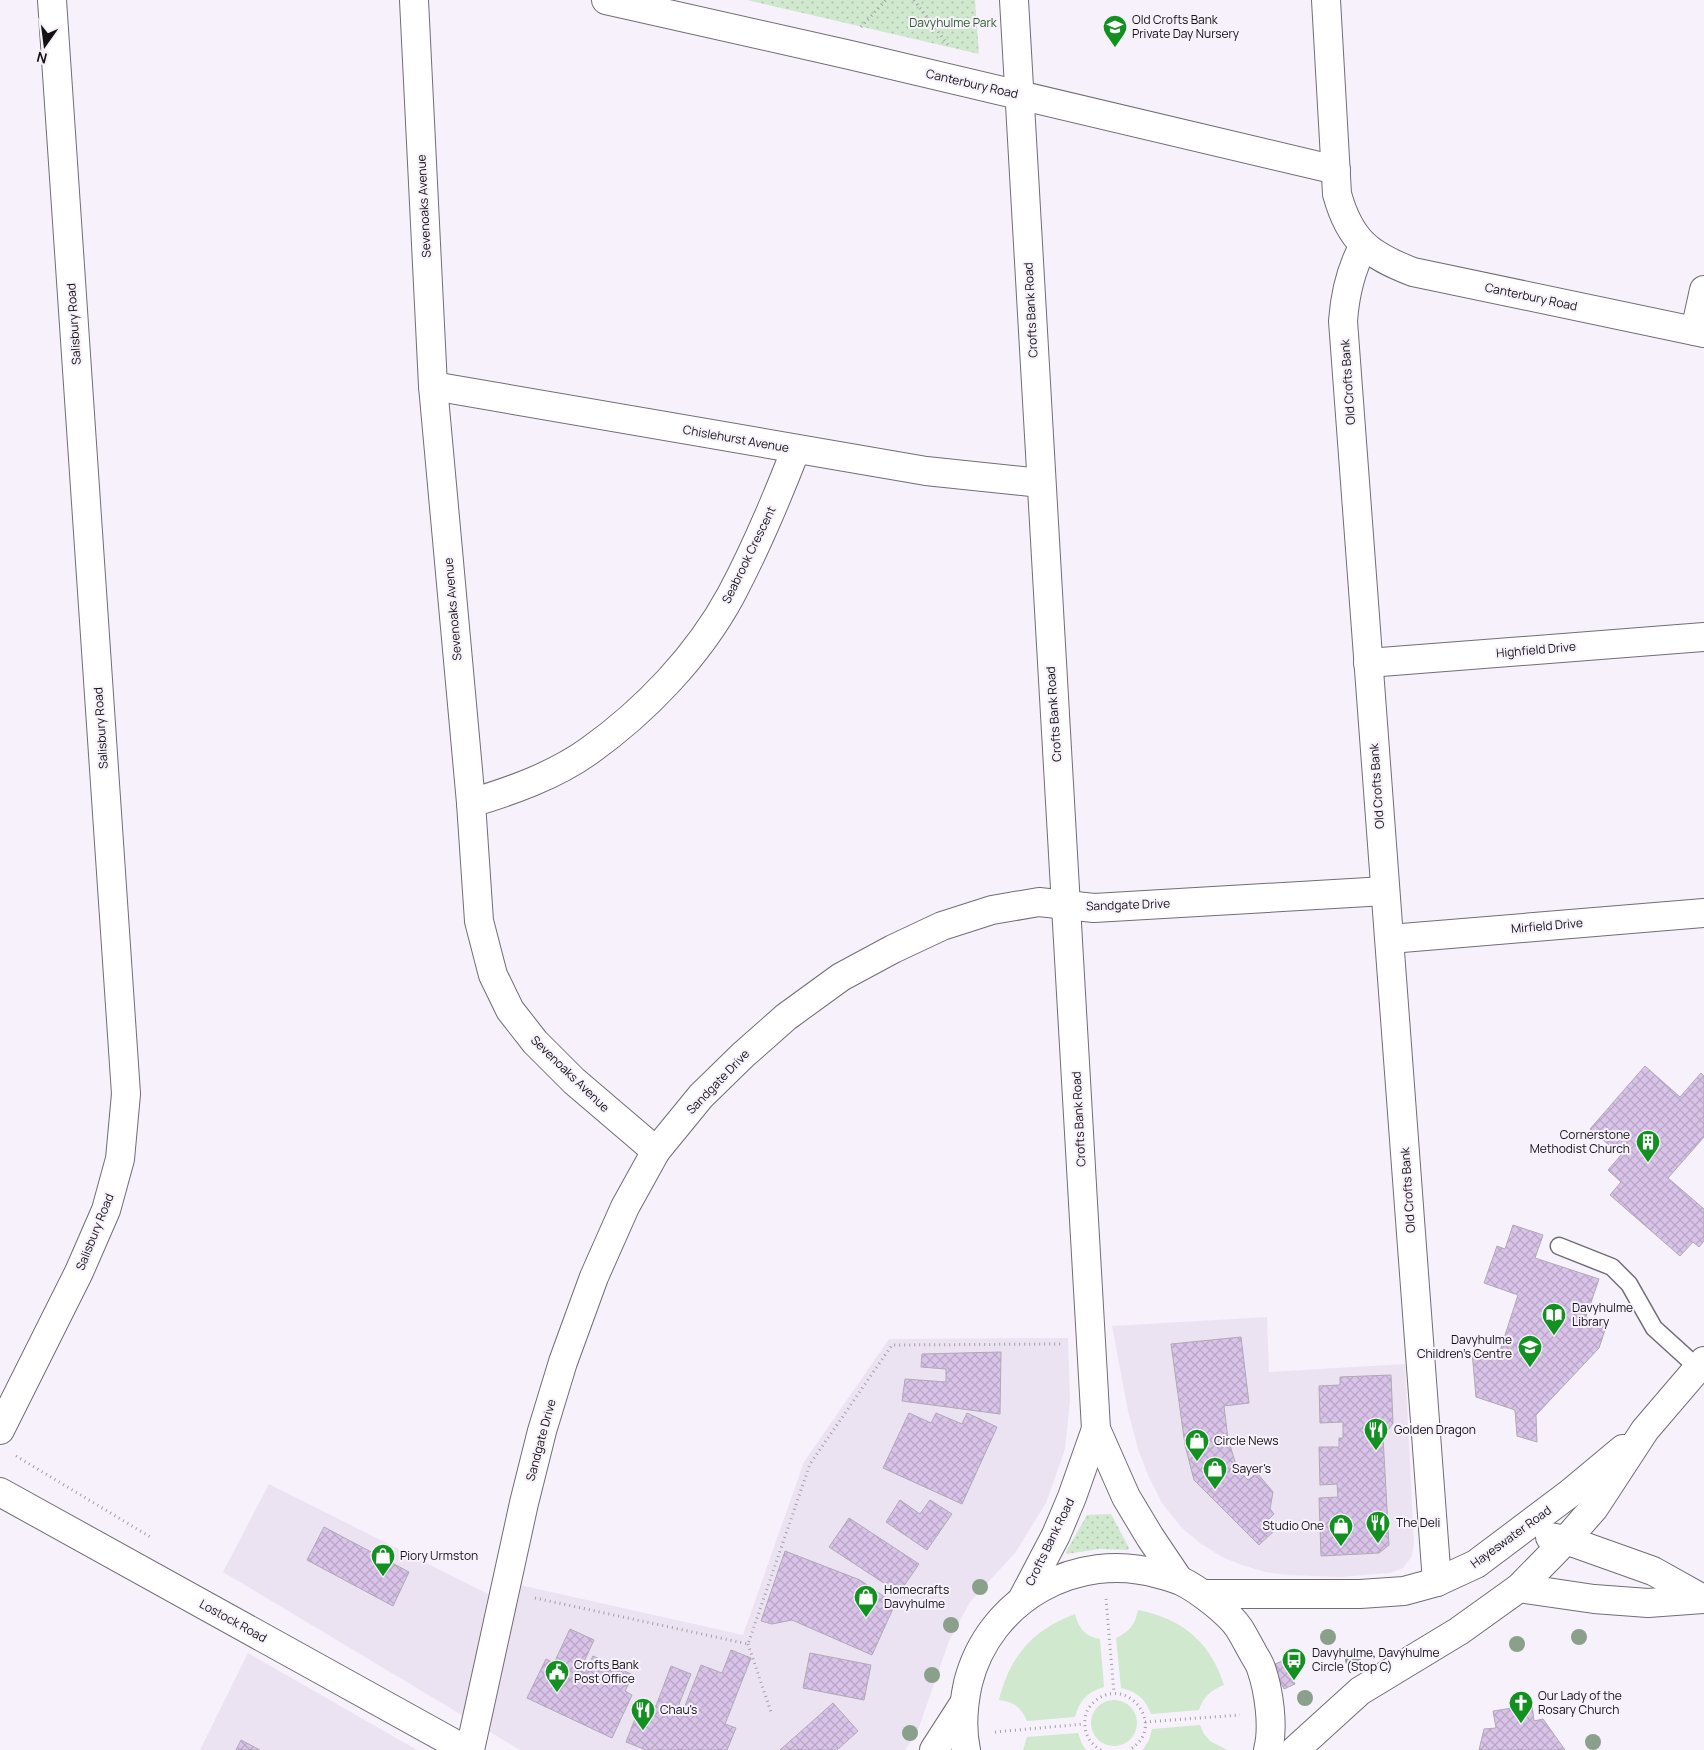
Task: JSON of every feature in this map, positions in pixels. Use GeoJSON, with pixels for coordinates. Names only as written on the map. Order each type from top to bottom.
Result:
{"type":"FeatureCollection","features":[{"type":"Feature","properties":{"kind":"street","name":"Salisbury Road"},"geometry":{"type":"LineString","coordinates":[[0,1430],[79,1272],[106,1210],[120,1159],[126,1094],[52,0]]}},
{"type":"Feature","properties":{"kind":"street","name":"Sevenoaks Avenue"},"geometry":{"type":"LineString","coordinates":[[414,0],[433,386],[471,803],[479,921],[493,975],[510,1010],[535,1042],[574,1081],[656,1151]]}},
{"type":"Feature","properties":{"kind":"street","name":"Canterbury Road"},"geometry":{"type":"LineString","coordinates":[[606,0],[850,55],[1336,170]]}},
{"type":"Feature","properties":{"kind":"street","name":"Crofts Bank Road"},"geometry":{"type":"LineString","coordinates":[[1014,0],[1040,483],[1096,1429],[1126,1496],[1150,1538],[1180,1580]]}},
{"type":"Feature","properties":{"kind":"street"},"geometry":{"type":"LineString","coordinates":[[1326,0],[1337,194],[1343,215],[1351,232],[1364,246]]}},
{"type":"Feature","properties":{"kind":"street","name":"Canterbury Road"},"geometry":{"type":"LineString","coordinates":[[1364,246],[1391,264],[1413,272],[1699,332]]}},
{"type":"Feature","properties":{"kind":"street","name":"Old Crofts Bank"},"geometry":{"type":"LineString","coordinates":[[1364,246],[1355,262],[1348,283],[1343,322],[1437,1582]]}},
{"type":"Feature","properties":{"kind":"street"},"geometry":{"type":"LineString","coordinates":[[1699,332],[1704,290]]}},
{"type":"Feature","properties":{"kind":"street","name":"Chislehurst Avenue"},"geometry":{"type":"LineString","coordinates":[[433,386],[926,471],[1040,483]]}},
{"type":"Feature","properties":{"kind":"street","name":"Seabrook Crescent"},"geometry":{"type":"LineString","coordinates":[[471,803],[526,784],[555,771],[588,752],[629,719],[665,685],[694,651],[730,596],[779,492],[796,449]]}},
{"type":"Feature","properties":{"kind":"street","name":"Highfield Drive"},"geometry":{"type":"LineString","coordinates":[[1368,663],[1704,637]]}},
{"type":"Feature","properties":{"kind":"street","name":"Sandgate Drive"},"geometry":{"type":"LineString","coordinates":[[470,1750],[524,1503],[542,1431],[563,1362],[594,1277],[625,1207],[656,1151],[701,1096],[743,1055],[786,1017],[841,977],[892,949],[942,926],[992,910],[1039,902],[1094,908],[1385,890]]}},
{"type":"Feature","properties":{"kind":"street","name":"Mirfield Drive"},"geometry":{"type":"LineString","coordinates":[[1390,939],[1704,913]]}},
{"type":"Feature","properties":{"kind":"street","name":"Hayeswater Road"},"geometry":{"type":"LineString","coordinates":[[1294,1750],[1360,1691],[1459,1631],[1518,1588],[1566,1540],[1594,1508],[1645,1430],[1701,1365]]}},
{"type":"Feature","properties":{"kind":"street","name":"Crofts Bank Road"},"geometry":{"type":"LineString","coordinates":[[1023,1598],[1056,1535],[1072,1497],[1096,1429]]}},
{"type":"Feature","properties":{"kind":"street","name":"Hayeswater Road"},"geometry":{"type":"LineString","coordinates":[[1204,1594],[1360,1594],[1404,1591],[1437,1582],[1476,1564],[1569,1494],[1645,1430]]}},
{"type":"Feature","properties":{"kind":"street","name":"Lostock Road"},"geometry":{"type":"LineString","coordinates":[[0,1492],[466,1750]]}},
{"type":"Feature","properties":{"kind":"street"},"geometry":{"type":"LineString","coordinates":[[1521,1531],[1566,1540],[1653,1571],[1704,1599]]}},
{"type":"Feature","properties":{"kind":"street"},"geometry":{"type":"LineString","coordinates":[[964,1743],[963,1705],[973,1665],[993,1628],[1023,1598],[1061,1578],[1103,1568],[1142,1569],[1180,1580],[1204,1594],[1238,1626],[1261,1667],[1271,1712],[1268,1750]]}},
{"type":"Feature","properties":{"kind":"street"},"geometry":{"type":"LineString","coordinates":[[1518,1588],[1594,1599],[1648,1603],[1704,1599]]}},
{"type":"Feature","properties":{"kind":"street"},"geometry":{"type":"LineString","coordinates":[[934,1750],[963,1705]]}},
{"type":"Feature","properties":{"kind":"lane"},"geometry":{"type":"LineString","coordinates":[[1559,1246],[1612,1267],[1630,1284],[1654,1328],[1701,1365]]}},
{"type":"Feature","properties":{"kind":"path"},"geometry":{"type":"LineString","coordinates":[[914,0],[950,47]]}},
{"type":"Feature","properties":{"kind":"path"},"geometry":{"type":"LineString","coordinates":[[771,1712],[748,1644],[810,1464],[892,1345],[1091,1343]]}},
{"type":"Feature","properties":{"kind":"path"},"geometry":{"type":"LineString","coordinates":[[1103,1568],[1114,1693]]}},
{"type":"Feature","properties":{"kind":"path"},"geometry":{"type":"LineString","coordinates":[[506,1591],[748,1644]]}},
{"type":"Feature","properties":{"kind":"path"},"geometry":{"type":"LineString","coordinates":[[1101,1750],[1090,1742],[1086,1733],[1084,1724],[1086,1714],[1090,1706],[1097,1699],[1114,1693],[1132,1698],[1144,1713],[1144,1732],[1140,1740],[1129,1750]]}},
{"type":"Feature","properties":{"kind":"path"},"geometry":{"type":"LineString","coordinates":[[1145,1722],[1271,1712]]}},
{"type":"Feature","properties":{"kind":"path"},"geometry":{"type":"LineString","coordinates":[[964,1743],[1084,1724]]}},
{"type":"Feature","properties":{"kind":"shaded area"},"geometry":{"type":"Polygon","coordinates":[[[1267,1317],[1269,1372],[1405,1364],[1414,1544],[1412,1556],[1403,1568],[1390,1573],[1340,1577],[1265,1572],[1222,1557],[1200,1543],[1181,1527],[1162,1503],[1138,1449],[1128,1411],[1112,1326],[1267,1317]]]}},
{"type":"Feature","properties":{"kind":"shaded area"},"geometry":{"type":"Polygon","coordinates":[[[1068,1338],[1070,1401],[1065,1449],[1046,1503],[1015,1553],[970,1602],[949,1641],[917,1733],[905,1750],[520,1750],[223,1572],[269,1484],[490,1595],[520,1585],[743,1635],[804,1462],[889,1339],[1068,1338]]]}},
{"type":"Feature","properties":{"kind":"shaded area"},"geometry":{"type":"Polygon","coordinates":[[[248,1653],[417,1750],[200,1750],[248,1653]]]}},
{"type":"Feature","properties":{"kind":"green space","name":"Davyhulme Park"},"geometry":{"type":"Polygon","coordinates":[[[747,0],[975,0],[979,54],[747,0]]]}},
{"type":"Feature","properties":{"kind":"green space"},"geometry":{"type":"Polygon","coordinates":[[[1111,1514],[1129,1548],[1128,1550],[1099,1549],[1066,1554],[1087,1515],[1111,1514]]]}},
{"type":"Feature","properties":{"kind":"green space"},"geometry":{"type":"Polygon","coordinates":[[[1138,1610],[1168,1619],[1181,1626],[1202,1644],[1211,1656],[1224,1685],[1208,1694],[1199,1710],[1151,1714],[1140,1696],[1121,1688],[1116,1638],[1131,1627],[1138,1610]]]}},
{"type":"Feature","properties":{"kind":"green space"},"geometry":{"type":"Polygon","coordinates":[[[1075,1614],[1078,1624],[1083,1631],[1090,1636],[1100,1639],[1104,1687],[1093,1691],[1085,1698],[1079,1706],[1075,1717],[1027,1721],[1016,1706],[999,1700],[1009,1670],[1025,1646],[1035,1637],[1060,1620],[1075,1614]]]}},
{"type":"Feature","properties":{"kind":"green space"},"geometry":{"type":"Polygon","coordinates":[[[1114,1700],[1127,1704],[1133,1710],[1137,1723],[1133,1736],[1127,1742],[1114,1746],[1101,1742],[1095,1736],[1091,1723],[1095,1710],[1101,1704],[1114,1700]]]}},
{"type":"Feature","properties":{"kind":"green space"},"geometry":{"type":"Polygon","coordinates":[[[1200,1725],[1210,1741],[1227,1750],[1143,1750],[1149,1740],[1152,1729],[1200,1725]]]}},
{"type":"Feature","properties":{"kind":"green space"},"geometry":{"type":"Polygon","coordinates":[[[1078,1733],[1086,1750],[1023,1750],[1027,1737],[1078,1733]]]}},
{"type":"Feature","properties":{"kind":"building","name":"Cornerstone Methodist Church"},"geometry":{"type":"Polygon","coordinates":[[[1645,1066],[1680,1097],[1701,1073],[1704,1076],[1704,1137],[1668,1178],[1704,1209],[1704,1241],[1699,1247],[1693,1242],[1680,1256],[1610,1195],[1621,1182],[1608,1170],[1621,1155],[1590,1129],[1645,1066]]]}},
{"type":"Feature","properties":{"kind":"building","name":"Davyhulme Library"},"geometry":{"type":"Polygon","coordinates":[[[1513,1225],[1543,1235],[1535,1258],[1599,1279],[1586,1317],[1607,1324],[1599,1348],[1536,1415],[1537,1442],[1517,1436],[1515,1410],[1476,1397],[1472,1352],[1497,1360],[1518,1295],[1484,1283],[1497,1246],[1505,1249],[1513,1225]]]}},
{"type":"Feature","properties":{"kind":"building"},"geometry":{"type":"Polygon","coordinates":[[[1241,1337],[1249,1403],[1224,1406],[1228,1439],[1237,1468],[1248,1480],[1257,1473],[1273,1492],[1270,1509],[1274,1514],[1267,1521],[1275,1530],[1259,1545],[1194,1480],[1185,1445],[1171,1344],[1241,1337]]]}},
{"type":"Feature","properties":{"kind":"building"},"geometry":{"type":"Polygon","coordinates":[[[1001,1352],[1000,1414],[902,1401],[905,1379],[946,1382],[946,1369],[921,1367],[922,1354],[1001,1352]]]}},
{"type":"Feature","properties":{"kind":"building"},"geometry":{"type":"Polygon","coordinates":[[[1391,1375],[1393,1423],[1383,1437],[1389,1545],[1379,1553],[1321,1556],[1319,1498],[1338,1497],[1337,1484],[1320,1485],[1319,1447],[1339,1447],[1339,1438],[1343,1438],[1343,1422],[1320,1423],[1319,1386],[1340,1385],[1340,1377],[1391,1375]]]}},
{"type":"Feature","properties":{"kind":"building"},"geometry":{"type":"Polygon","coordinates":[[[909,1413],[931,1423],[936,1413],[962,1424],[967,1413],[997,1427],[962,1504],[883,1468],[909,1413]]]}},
{"type":"Feature","properties":{"kind":"building"},"geometry":{"type":"Polygon","coordinates":[[[900,1500],[920,1514],[930,1500],[952,1514],[927,1550],[886,1522],[900,1500]]]}},
{"type":"Feature","properties":{"kind":"building"},"geometry":{"type":"Polygon","coordinates":[[[849,1518],[919,1564],[899,1593],[829,1547],[849,1518]]]}},
{"type":"Feature","properties":{"kind":"building"},"geometry":{"type":"Polygon","coordinates":[[[324,1527],[409,1572],[393,1606],[307,1560],[324,1527]]]}},
{"type":"Feature","properties":{"kind":"building"},"geometry":{"type":"Polygon","coordinates":[[[785,1551],[860,1580],[895,1604],[872,1655],[792,1620],[772,1624],[761,1621],[785,1551]]]}},
{"type":"Feature","properties":{"kind":"building"},"geometry":{"type":"Polygon","coordinates":[[[570,1629],[594,1640],[580,1670],[585,1673],[593,1656],[633,1675],[625,1691],[632,1695],[612,1738],[527,1698],[546,1659],[554,1663],[570,1629]]]}},
{"type":"Feature","properties":{"kind":"building"},"geometry":{"type":"Polygon","coordinates":[[[731,1650],[751,1658],[725,1724],[736,1728],[727,1750],[646,1750],[626,1742],[642,1701],[656,1706],[671,1666],[691,1674],[675,1714],[681,1716],[701,1665],[722,1673],[731,1650]]]}},
{"type":"Feature","properties":{"kind":"building"},"geometry":{"type":"Polygon","coordinates":[[[810,1653],[871,1665],[864,1700],[803,1688],[810,1653]]]}},
{"type":"Feature","properties":{"kind":"building"},"geometry":{"type":"Polygon","coordinates":[[[1284,1660],[1295,1684],[1284,1689],[1273,1665],[1284,1660]]]}},
{"type":"Feature","properties":{"kind":"building"},"geometry":{"type":"Polygon","coordinates":[[[833,1703],[858,1731],[837,1750],[780,1750],[833,1703]]]}},
{"type":"Feature","properties":{"kind":"building","name":"Our Lady of the Rosary Church"},"geometry":{"type":"Polygon","coordinates":[[[1532,1705],[1534,1721],[1543,1719],[1565,1750],[1479,1750],[1484,1729],[1496,1728],[1493,1711],[1532,1705]]]}},
{"type":"Feature","properties":{"kind":"building"},"geometry":{"type":"Polygon","coordinates":[[[241,1740],[260,1750],[236,1750],[241,1740]]]}},
{"type":"Feature","properties":{"kind":"place","name":"Old Crofts Bank Private Day Nursery"},"geometry":{"type":"Point","coordinates":[1115,48]}},
{"type":"Feature","properties":{"kind":"place","name":"Cornerstone Methodist Church"},"geometry":{"type":"Point","coordinates":[1648,1163]}},
{"type":"Feature","properties":{"kind":"place","name":"Davyhulme Library"},"geometry":{"type":"Point","coordinates":[1554,1336]}},
{"type":"Feature","properties":{"kind":"place","name":"Davyhulme Children's Centre"},"geometry":{"type":"Point","coordinates":[1530,1368]}},
{"type":"Feature","properties":{"kind":"place","name":"Golden Dragon"},"geometry":{"type":"Point","coordinates":[1376,1451]}},
{"type":"Feature","properties":{"kind":"place","name":"Circle News"},"geometry":{"type":"Point","coordinates":[1197,1462]}},
{"type":"Feature","properties":{"kind":"place","name":"Sayer's"},"geometry":{"type":"Point","coordinates":[1215,1490]}},
{"type":"Feature","properties":{"kind":"place","name":"The Deli"},"geometry":{"type":"Point","coordinates":[1378,1544]}},
{"type":"Feature","properties":{"kind":"place","name":"Studio One"},"geometry":{"type":"Point","coordinates":[1341,1547]}},
{"type":"Feature","properties":{"kind":"place","name":"Piory Urmston"},"geometry":{"type":"Point","coordinates":[383,1577]}},
{"type":"Feature","properties":{"kind":"place","name":"Homecrafts Davyhulme"},"geometry":{"type":"Point","coordinates":[866,1618]}},
{"type":"Feature","properties":{"kind":"place","name":"Davyhulme, Davyhulme Circle (Stop C)"},"geometry":{"type":"Point","coordinates":[1294,1681]}},
{"type":"Feature","properties":{"kind":"place","name":"Crofts Bank Post Office"},"geometry":{"type":"Point","coordinates":[557,1693]}},
{"type":"Feature","properties":{"kind":"place","name":"Our Lady of the Rosary Church"},"geometry":{"type":"Point","coordinates":[1521,1724]}},
{"type":"Feature","properties":{"kind":"place","name":"Chau's"},"geometry":{"type":"Point","coordinates":[643,1731]}}]}
